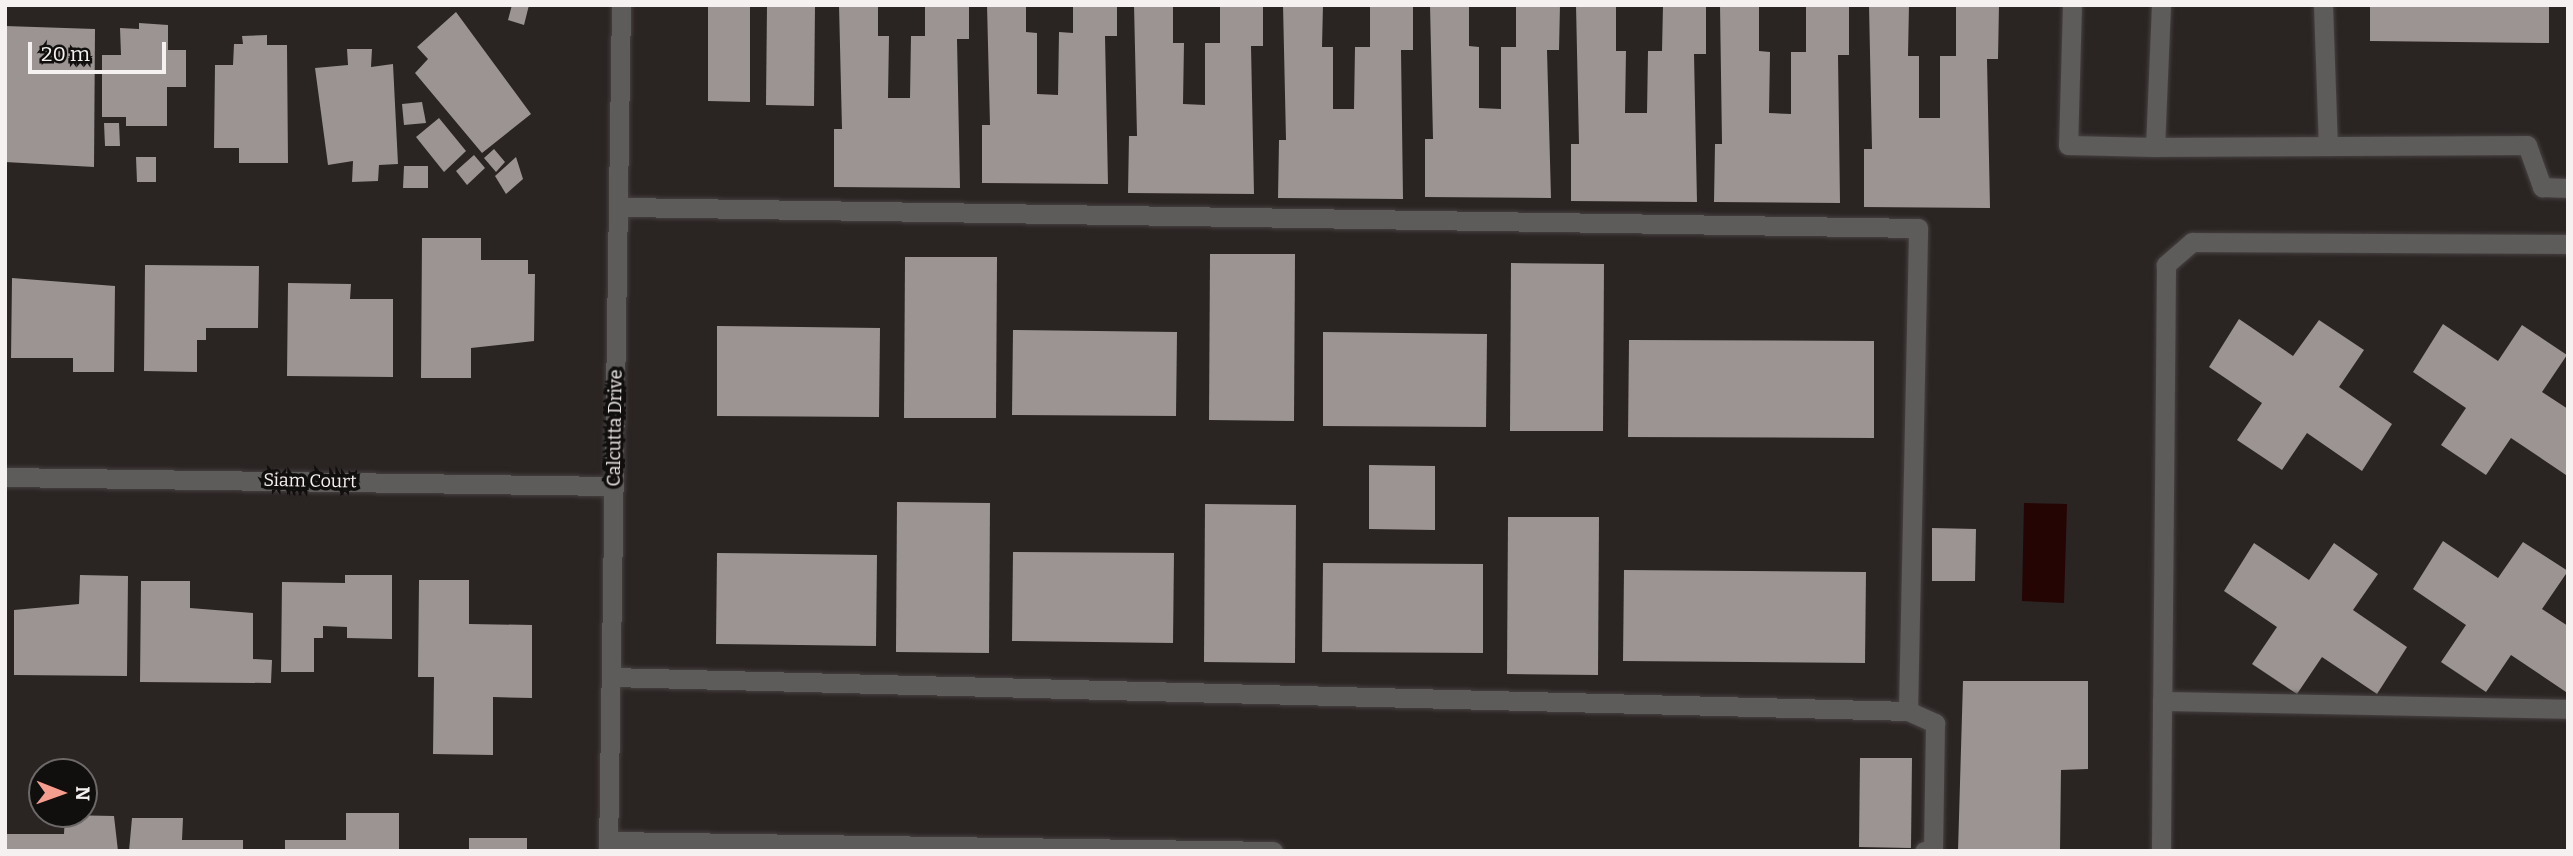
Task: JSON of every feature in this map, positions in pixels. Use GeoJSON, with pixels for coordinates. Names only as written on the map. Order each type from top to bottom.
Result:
{"type":"FeatureCollection","features":[{"type":"Feature","properties":{"kind":"street","name":"Calcutta Drive"},"geometry":{"type":"LineString","coordinates":[[608,846],[621,5]]}},
{"type":"Feature","properties":{"kind":"street"},"geometry":{"type":"LineString","coordinates":[[2072,5],[2068,145],[2527,145],[2542,187],[2568,188]]}},
{"type":"Feature","properties":{"kind":"street"},"geometry":{"type":"LineString","coordinates":[[2155,147],[2161,5]]}},
{"type":"Feature","properties":{"kind":"street"},"geometry":{"type":"LineString","coordinates":[[2323,5],[2328,146]]}},
{"type":"Feature","properties":{"kind":"street"},"geometry":{"type":"LineString","coordinates":[[618,207],[1918,229],[1908,711]]}},
{"type":"Feature","properties":{"kind":"street"},"geometry":{"type":"LineString","coordinates":[[2161,851],[2166,265],[2192,242],[2568,244]]}},
{"type":"Feature","properties":{"kind":"street","name":"Siam Court"},"geometry":{"type":"LineString","coordinates":[[5,477],[614,486]]}},
{"type":"Feature","properties":{"kind":"street"},"geometry":{"type":"LineString","coordinates":[[611,677],[1908,711],[1935,723],[1933,849],[1924,851]]}},
{"type":"Feature","properties":{"kind":"street"},"geometry":{"type":"LineString","coordinates":[[2162,701],[2568,709]]}},
{"type":"Feature","properties":{"kind":"street"},"geometry":{"type":"LineString","coordinates":[[608,846],[1273,851]]}},
{"type":"Feature","properties":{"kind":"shaded area"},"geometry":{"type":"Polygon","coordinates":[[[2024,503],[2067,504],[2064,603],[2022,601],[2024,503]]]}},
{"type":"Feature","properties":{"kind":"building"},"geometry":{"type":"Polygon","coordinates":[[[512,5],[529,5],[524,25],[508,20],[512,5]]]}},
{"type":"Feature","properties":{"kind":"building"},"geometry":{"type":"Polygon","coordinates":[[[708,5],[750,5],[750,102],[708,101],[708,5]]]}},
{"type":"Feature","properties":{"kind":"building"},"geometry":{"type":"Polygon","coordinates":[[[767,5],[815,5],[814,106],[766,105],[767,5]]]}},
{"type":"Feature","properties":{"kind":"building"},"geometry":{"type":"Polygon","coordinates":[[[839,5],[878,5],[878,36],[889,36],[888,98],[910,98],[911,36],[925,36],[925,5],[969,5],[969,39],[957,39],[960,188],[834,187],[834,129],[842,129],[839,5]]]}},
{"type":"Feature","properties":{"kind":"building"},"geometry":{"type":"Polygon","coordinates":[[[987,5],[1026,5],[1026,32],[1037,33],[1037,94],[1058,95],[1059,32],[1073,33],[1073,5],[1117,5],[1117,36],[1105,36],[1108,184],[982,183],[982,125],[990,125],[987,5]]]}},
{"type":"Feature","properties":{"kind":"building"},"geometry":{"type":"Polygon","coordinates":[[[1134,5],[1173,5],[1173,43],[1184,43],[1183,104],[1205,105],[1205,43],[1220,43],[1220,5],[1263,5],[1263,46],[1251,46],[1254,194],[1128,193],[1129,136],[1137,136],[1134,5]]]}},
{"type":"Feature","properties":{"kind":"building"},"geometry":{"type":"Polygon","coordinates":[[[1283,5],[1323,5],[1322,47],[1333,47],[1333,109],[1354,109],[1355,47],[1370,47],[1370,5],[1413,5],[1413,50],[1401,50],[1403,199],[1278,198],[1279,140],[1286,140],[1283,5]]]}},
{"type":"Feature","properties":{"kind":"building"},"geometry":{"type":"Polygon","coordinates":[[[1430,5],[1469,5],[1469,46],[1479,47],[1479,108],[1501,109],[1501,47],[1516,47],[1516,5],[1560,5],[1559,50],[1547,50],[1551,198],[1425,197],[1425,139],[1433,139],[1430,5]]]}},
{"type":"Feature","properties":{"kind":"building"},"geometry":{"type":"Polygon","coordinates":[[[1576,5],[1616,5],[1616,51],[1626,51],[1625,113],[1647,113],[1648,51],[1662,51],[1663,5],[1706,5],[1706,54],[1694,54],[1697,202],[1571,201],[1571,144],[1579,144],[1576,5]]]}},
{"type":"Feature","properties":{"kind":"building"},"geometry":{"type":"Polygon","coordinates":[[[1720,5],[1759,5],[1759,51],[1770,52],[1769,113],[1791,114],[1791,52],[1806,52],[1806,5],[1849,5],[1849,55],[1838,55],[1840,203],[1714,202],[1715,144],[1722,144],[1720,5]]]}},
{"type":"Feature","properties":{"kind":"building"},"geometry":{"type":"Polygon","coordinates":[[[1869,5],[1909,5],[1908,56],[1919,56],[1919,118],[1940,118],[1940,56],[1956,56],[1956,5],[1999,5],[1998,59],[1987,59],[1990,208],[1864,207],[1864,149],[1872,149],[1869,5]]]}},
{"type":"Feature","properties":{"kind":"building"},"geometry":{"type":"Polygon","coordinates":[[[2370,5],[2549,5],[2549,43],[2370,41],[2370,5]]]}},
{"type":"Feature","properties":{"kind":"building"},"geometry":{"type":"Polygon","coordinates":[[[456,12],[531,114],[482,153],[415,73],[428,59],[417,47],[456,12]]]}},
{"type":"Feature","properties":{"kind":"building"},"geometry":{"type":"Polygon","coordinates":[[[139,23],[168,25],[168,50],[186,50],[186,87],[167,87],[167,126],[126,126],[126,117],[102,117],[102,55],[121,55],[120,28],[139,29],[139,23]]]}},
{"type":"Feature","properties":{"kind":"building"},"geometry":{"type":"Polygon","coordinates":[[[5,26],[95,29],[94,167],[5,162],[5,26]]]}},
{"type":"Feature","properties":{"kind":"building"},"geometry":{"type":"Polygon","coordinates":[[[267,35],[267,45],[287,45],[288,163],[239,163],[239,148],[214,148],[215,65],[233,65],[234,44],[243,44],[242,36],[267,35]]]}},
{"type":"Feature","properties":{"kind":"building"},"geometry":{"type":"Polygon","coordinates":[[[347,49],[372,49],[371,67],[393,64],[398,164],[379,165],[378,181],[352,182],[353,161],[328,165],[315,68],[348,65],[347,49]]]}},
{"type":"Feature","properties":{"kind":"building"},"geometry":{"type":"Polygon","coordinates":[[[422,102],[426,123],[404,125],[402,104],[422,102]]]}},
{"type":"Feature","properties":{"kind":"building"},"geometry":{"type":"Polygon","coordinates":[[[439,118],[466,151],[444,172],[416,137],[439,118]]]}},
{"type":"Feature","properties":{"kind":"building"},"geometry":{"type":"Polygon","coordinates":[[[104,123],[119,123],[120,146],[105,146],[104,123]]]}},
{"type":"Feature","properties":{"kind":"building"},"geometry":{"type":"Polygon","coordinates":[[[494,149],[505,162],[496,172],[484,158],[494,149]]]}},
{"type":"Feature","properties":{"kind":"building"},"geometry":{"type":"Polygon","coordinates":[[[474,155],[485,168],[467,185],[456,171],[474,155]]]}},
{"type":"Feature","properties":{"kind":"building"},"geometry":{"type":"Polygon","coordinates":[[[136,157],[156,157],[156,182],[137,182],[136,157]]]}},
{"type":"Feature","properties":{"kind":"building"},"geometry":{"type":"Polygon","coordinates":[[[516,157],[523,179],[506,194],[495,176],[516,157]]]}},
{"type":"Feature","properties":{"kind":"building"},"geometry":{"type":"Polygon","coordinates":[[[404,166],[428,166],[428,188],[403,188],[404,166]]]}},
{"type":"Feature","properties":{"kind":"building"},"geometry":{"type":"Polygon","coordinates":[[[422,238],[481,238],[481,260],[528,260],[528,274],[535,274],[534,341],[471,348],[471,378],[421,378],[422,238]]]}},
{"type":"Feature","properties":{"kind":"building"},"geometry":{"type":"Polygon","coordinates":[[[1210,254],[1295,254],[1294,421],[1209,420],[1210,254]]]}},
{"type":"Feature","properties":{"kind":"building"},"geometry":{"type":"Polygon","coordinates":[[[905,257],[997,257],[996,418],[904,418],[905,257]]]}},
{"type":"Feature","properties":{"kind":"building"},"geometry":{"type":"Polygon","coordinates":[[[1511,263],[1604,264],[1603,431],[1510,431],[1511,263]]]}},
{"type":"Feature","properties":{"kind":"building"},"geometry":{"type":"Polygon","coordinates":[[[145,265],[259,266],[258,328],[206,328],[206,340],[197,340],[197,372],[144,371],[145,265]]]}},
{"type":"Feature","properties":{"kind":"building"},"geometry":{"type":"Polygon","coordinates":[[[12,278],[115,286],[114,372],[73,372],[73,358],[11,358],[12,278]]]}},
{"type":"Feature","properties":{"kind":"building"},"geometry":{"type":"Polygon","coordinates":[[[288,283],[351,284],[350,299],[393,299],[393,377],[287,376],[288,283]]]}},
{"type":"Feature","properties":{"kind":"building"},"geometry":{"type":"Polygon","coordinates":[[[2239,319],[2293,356],[2319,320],[2364,350],[2339,387],[2392,424],[2362,471],[2307,433],[2282,470],[2237,440],[2262,403],[2209,367],[2239,319]]]}},
{"type":"Feature","properties":{"kind":"building"},"geometry":{"type":"Polygon","coordinates":[[[2443,324],[2498,361],[2522,325],[2567,355],[2542,392],[2568,409],[2566,475],[2511,438],[2486,475],[2441,445],[2466,408],[2413,372],[2443,324]]]}},
{"type":"Feature","properties":{"kind":"building"},"geometry":{"type":"Polygon","coordinates":[[[717,326],[880,328],[879,417],[717,416],[717,326]]]}},
{"type":"Feature","properties":{"kind":"building"},"geometry":{"type":"Polygon","coordinates":[[[1013,330],[1177,332],[1176,416],[1012,415],[1013,330]]]}},
{"type":"Feature","properties":{"kind":"building"},"geometry":{"type":"Polygon","coordinates":[[[1323,332],[1487,334],[1486,427],[1323,426],[1323,332]]]}},
{"type":"Feature","properties":{"kind":"building"},"geometry":{"type":"Polygon","coordinates":[[[1629,340],[1874,341],[1874,438],[1628,437],[1629,340]]]}},
{"type":"Feature","properties":{"kind":"building"},"geometry":{"type":"Polygon","coordinates":[[[1369,465],[1435,466],[1435,530],[1369,529],[1369,465]]]}},
{"type":"Feature","properties":{"kind":"building"},"geometry":{"type":"Polygon","coordinates":[[[897,502],[990,503],[989,653],[896,652],[897,502]]]}},
{"type":"Feature","properties":{"kind":"building"},"geometry":{"type":"Polygon","coordinates":[[[1205,504],[1296,505],[1295,663],[1204,662],[1205,504]]]}},
{"type":"Feature","properties":{"kind":"building"},"geometry":{"type":"Polygon","coordinates":[[[1508,517],[1599,517],[1598,675],[1507,674],[1508,517]]]}},
{"type":"Feature","properties":{"kind":"building"},"geometry":{"type":"Polygon","coordinates":[[[1932,528],[1976,529],[1975,581],[1932,581],[1932,528]]]}},
{"type":"Feature","properties":{"kind":"building"},"geometry":{"type":"Polygon","coordinates":[[[2443,541],[2498,578],[2523,542],[2568,571],[2542,609],[2568,626],[2566,692],[2511,655],[2486,692],[2441,662],[2466,625],[2413,589],[2443,541]]]}},
{"type":"Feature","properties":{"kind":"building"},"geometry":{"type":"Polygon","coordinates":[[[2254,543],[2309,580],[2334,543],[2378,574],[2353,610],[2407,647],[2377,694],[2322,657],[2297,694],[2252,664],[2277,627],[2224,591],[2254,543]]]}},
{"type":"Feature","properties":{"kind":"building"},"geometry":{"type":"Polygon","coordinates":[[[1013,552],[1174,553],[1173,643],[1012,641],[1013,552]]]}},
{"type":"Feature","properties":{"kind":"building"},"geometry":{"type":"Polygon","coordinates":[[[717,553],[877,555],[876,646],[716,644],[717,553]]]}},
{"type":"Feature","properties":{"kind":"building"},"geometry":{"type":"Polygon","coordinates":[[[1323,563],[1483,564],[1483,653],[1322,652],[1323,563]]]}},
{"type":"Feature","properties":{"kind":"building"},"geometry":{"type":"Polygon","coordinates":[[[1624,570],[1866,572],[1865,663],[1623,661],[1624,570]]]}},
{"type":"Feature","properties":{"kind":"building"},"geometry":{"type":"Polygon","coordinates":[[[80,575],[128,576],[127,676],[14,675],[14,610],[79,604],[80,575]]]}},
{"type":"Feature","properties":{"kind":"building"},"geometry":{"type":"Polygon","coordinates":[[[345,575],[392,575],[392,639],[347,638],[347,627],[323,626],[323,638],[314,638],[314,672],[281,672],[282,582],[345,583],[345,575]]]}},
{"type":"Feature","properties":{"kind":"building"},"geometry":{"type":"Polygon","coordinates":[[[419,580],[469,580],[469,624],[532,625],[532,698],[493,697],[493,755],[433,754],[434,677],[418,677],[419,580]]]}},
{"type":"Feature","properties":{"kind":"building"},"geometry":{"type":"Polygon","coordinates":[[[141,581],[190,581],[190,608],[253,613],[253,659],[272,660],[271,683],[140,682],[141,581]]]}},
{"type":"Feature","properties":{"kind":"building"},"geometry":{"type":"Polygon","coordinates":[[[1963,681],[2088,681],[2088,769],[2061,770],[2060,851],[1958,851],[1963,681]]]}},
{"type":"Feature","properties":{"kind":"building"},"geometry":{"type":"Polygon","coordinates":[[[1860,758],[1912,758],[1911,848],[1859,847],[1860,758]]]}},
{"type":"Feature","properties":{"kind":"building"},"geometry":{"type":"Polygon","coordinates":[[[346,813],[399,813],[399,851],[285,851],[285,840],[346,840],[346,813]]]}},
{"type":"Feature","properties":{"kind":"building"},"geometry":{"type":"Polygon","coordinates":[[[98,816],[114,816],[118,851],[6,851],[6,834],[64,834],[64,828],[98,828],[98,816]]]}},
{"type":"Feature","properties":{"kind":"building"},"geometry":{"type":"Polygon","coordinates":[[[132,818],[183,818],[182,840],[243,840],[243,851],[129,851],[132,818]]]}},
{"type":"Feature","properties":{"kind":"building"},"geometry":{"type":"Polygon","coordinates":[[[469,838],[527,838],[527,851],[469,851],[469,838]]]}}]}
